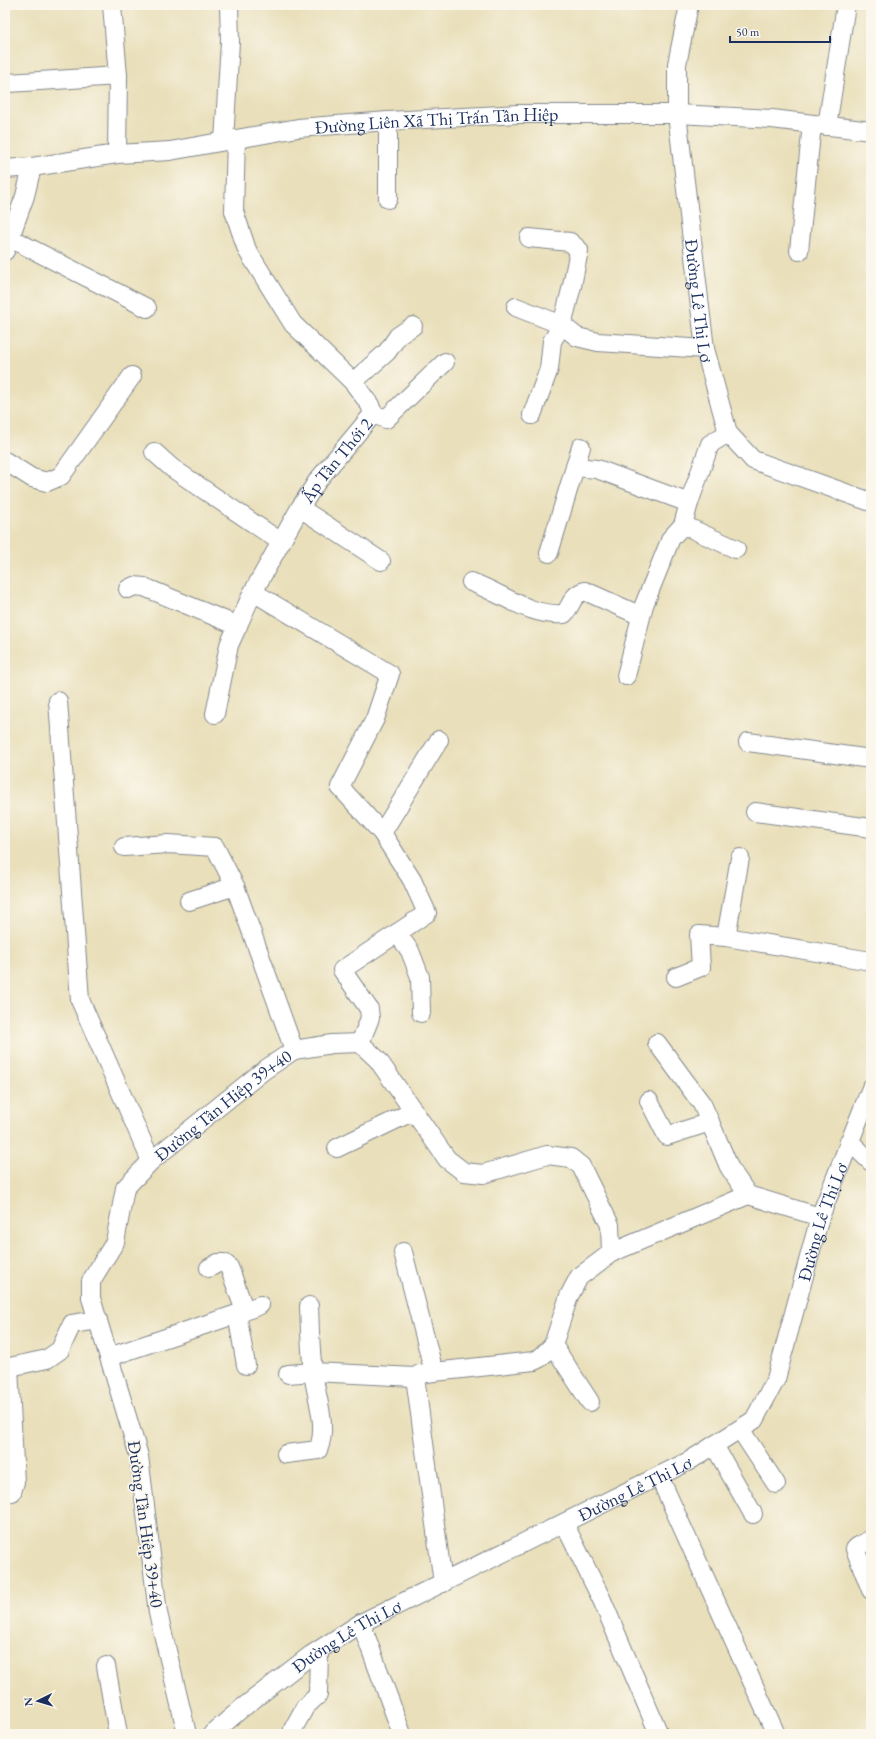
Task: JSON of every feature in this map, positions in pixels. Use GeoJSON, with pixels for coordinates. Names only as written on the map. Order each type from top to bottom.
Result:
{"type":"FeatureCollection","features":[{"type":"Feature","properties":{"kind":"street"},"geometry":{"type":"LineString","coordinates":[[112,5],[118,76],[117,154]]}},
{"type":"Feature","properties":{"kind":"street","name":"Ấp Tân Thới 2"},"geometry":{"type":"LineString","coordinates":[[215,714],[229,645],[253,592],[300,508],[318,480],[373,414],[370,406],[353,382],[293,324],[247,250],[234,211],[230,140],[230,42],[228,5]]}},
{"type":"Feature","properties":{"kind":"street","name":"Đường Lê Thị Lơ"},"geometry":{"type":"LineString","coordinates":[[689,5],[677,64],[677,114],[705,349],[728,433],[753,460],[871,502]]}},
{"type":"Feature","properties":{"kind":"street"},"geometry":{"type":"LineString","coordinates":[[799,251],[820,125],[846,5]]}},
{"type":"Feature","properties":{"kind":"street"},"geometry":{"type":"LineString","coordinates":[[8,83],[118,76]]}},
{"type":"Feature","properties":{"kind":"street","name":"Đường Liên Xã Thị Trấn Tân Hiệp"},"geometry":{"type":"LineString","coordinates":[[5,169],[32,167],[117,154],[170,150],[298,128],[388,121],[518,114],[677,114],[772,119],[871,130]]}},
{"type":"Feature","properties":{"kind":"street"},"geometry":{"type":"LineString","coordinates":[[388,121],[388,199]]}},
{"type":"Feature","properties":{"kind":"street"},"geometry":{"type":"LineString","coordinates":[[32,167],[25,196],[7,245],[147,308]]}},
{"type":"Feature","properties":{"kind":"street"},"geometry":{"type":"LineString","coordinates":[[529,238],[570,242],[579,250],[562,325],[552,341],[549,369],[532,415]]}},
{"type":"Feature","properties":{"kind":"street"},"geometry":{"type":"LineString","coordinates":[[516,307],[562,325],[577,337],[598,342],[705,349]]}},
{"type":"Feature","properties":{"kind":"street"},"geometry":{"type":"LineString","coordinates":[[353,382],[386,352],[398,336],[414,326]]}},
{"type":"Feature","properties":{"kind":"street"},"geometry":{"type":"LineString","coordinates":[[373,414],[386,419],[445,362]]}},
{"type":"Feature","properties":{"kind":"street"},"geometry":{"type":"LineString","coordinates":[[5,461],[32,478],[47,482],[61,476],[132,376]]}},
{"type":"Feature","properties":{"kind":"street"},"geometry":{"type":"LineString","coordinates":[[626,676],[644,605],[671,538],[683,525],[689,503],[710,444],[728,433]]}},
{"type":"Feature","properties":{"kind":"street"},"geometry":{"type":"LineString","coordinates":[[549,553],[581,447]]}},
{"type":"Feature","properties":{"kind":"street"},"geometry":{"type":"LineString","coordinates":[[154,452],[172,468],[281,542]]}},
{"type":"Feature","properties":{"kind":"street"},"geometry":{"type":"LineString","coordinates":[[576,467],[597,469],[689,503]]}},
{"type":"Feature","properties":{"kind":"street"},"geometry":{"type":"LineString","coordinates":[[300,508],[381,561]]}},
{"type":"Feature","properties":{"kind":"street"},"geometry":{"type":"LineString","coordinates":[[683,525],[736,548]]}},
{"type":"Feature","properties":{"kind":"street"},"geometry":{"type":"LineString","coordinates":[[471,582],[491,589],[518,604],[536,611],[564,614],[574,596],[585,591],[641,616]]}},
{"type":"Feature","properties":{"kind":"street"},"geometry":{"type":"LineString","coordinates":[[128,590],[134,586],[144,586],[238,626]]}},
{"type":"Feature","properties":{"kind":"street"},"geometry":{"type":"LineString","coordinates":[[253,592],[390,674],[375,720],[340,787],[382,833],[412,880],[427,913],[342,970],[369,1009],[370,1018],[360,1043],[378,1060],[447,1159],[464,1172],[483,1174],[547,1155],[571,1158],[581,1166],[610,1225],[611,1253]]}},
{"type":"Feature","properties":{"kind":"street"},"geometry":{"type":"LineString","coordinates":[[58,701],[80,1000],[151,1161]]}},
{"type":"Feature","properties":{"kind":"street"},"geometry":{"type":"LineString","coordinates":[[382,833],[439,740]]}},
{"type":"Feature","properties":{"kind":"street"},"geometry":{"type":"LineString","coordinates":[[748,742],[871,759]]}},
{"type":"Feature","properties":{"kind":"street"},"geometry":{"type":"LineString","coordinates":[[755,812],[871,828]]}},
{"type":"Feature","properties":{"kind":"street"},"geometry":{"type":"LineString","coordinates":[[124,847],[168,844],[215,847],[234,886],[294,1050]]}},
{"type":"Feature","properties":{"kind":"street"},"geometry":{"type":"LineString","coordinates":[[726,937],[740,858]]}},
{"type":"Feature","properties":{"kind":"street"},"geometry":{"type":"LineString","coordinates":[[189,901],[234,886]]}},
{"type":"Feature","properties":{"kind":"street"},"geometry":{"type":"LineString","coordinates":[[397,933],[410,951],[420,977],[421,1013]]}},
{"type":"Feature","properties":{"kind":"street"},"geometry":{"type":"LineString","coordinates":[[676,977],[700,967],[699,936],[726,937],[871,961]]}},
{"type":"Feature","properties":{"kind":"street","name":"Đường Tân Hiệp 39+40"},"geometry":{"type":"LineString","coordinates":[[187,1734],[158,1613],[139,1456],[98,1320],[92,1298],[91,1281],[115,1242],[125,1188],[151,1161],[263,1071],[294,1050],[332,1044],[360,1043]]}},
{"type":"Feature","properties":{"kind":"street"},"geometry":{"type":"LineString","coordinates":[[657,1043],[702,1104],[729,1167],[748,1195],[820,1217]]}},
{"type":"Feature","properties":{"kind":"street","name":"Đường Lê Thị Lơ"},"geometry":{"type":"LineString","coordinates":[[212,1734],[248,1704],[319,1650],[361,1622],[689,1461],[754,1420],[776,1379],[820,1217],[871,1088]]}},
{"type":"Feature","properties":{"kind":"street"},"geometry":{"type":"LineString","coordinates":[[650,1101],[667,1136],[710,1122]]}},
{"type":"Feature","properties":{"kind":"street"},"geometry":{"type":"LineString","coordinates":[[337,1148],[414,1111]]}},
{"type":"Feature","properties":{"kind":"street"},"geometry":{"type":"LineString","coordinates":[[849,1141],[871,1162]]}},
{"type":"Feature","properties":{"kind":"street"},"geometry":{"type":"LineString","coordinates":[[288,1374],[313,1372],[415,1377],[420,1374],[434,1372],[534,1361],[540,1358],[553,1345],[569,1296],[579,1277],[611,1253],[748,1195]]}},
{"type":"Feature","properties":{"kind":"street"},"geometry":{"type":"LineString","coordinates":[[403,1252],[434,1372]]}},
{"type":"Feature","properties":{"kind":"street"},"geometry":{"type":"LineString","coordinates":[[209,1268],[218,1263],[224,1263],[228,1268],[248,1310],[246,1365]]}},
{"type":"Feature","properties":{"kind":"street"},"geometry":{"type":"LineString","coordinates":[[286,1454],[318,1450],[323,1439],[320,1409],[313,1372],[309,1306]]}},
{"type":"Feature","properties":{"kind":"street"},"geometry":{"type":"LineString","coordinates":[[109,1357],[248,1310]]}},
{"type":"Feature","properties":{"kind":"street"},"geometry":{"type":"LineString","coordinates":[[5,1493],[12,1492],[15,1482],[7,1367],[47,1359],[60,1350],[72,1324],[98,1320]]}},
{"type":"Feature","properties":{"kind":"street"},"geometry":{"type":"LineString","coordinates":[[553,1345],[590,1402]]}},
{"type":"Feature","properties":{"kind":"street"},"geometry":{"type":"LineString","coordinates":[[415,1377],[443,1583]]}},
{"type":"Feature","properties":{"kind":"street"},"geometry":{"type":"LineString","coordinates":[[740,1429],[776,1484]]}},
{"type":"Feature","properties":{"kind":"street"},"geometry":{"type":"LineString","coordinates":[[714,1445],[753,1514]]}},
{"type":"Feature","properties":{"kind":"street"},"geometry":{"type":"LineString","coordinates":[[659,1476],[775,1732]]}},
{"type":"Feature","properties":{"kind":"street"},"geometry":{"type":"LineString","coordinates":[[564,1523],[602,1600],[659,1734]]}},
{"type":"Feature","properties":{"kind":"street"},"geometry":{"type":"LineString","coordinates":[[871,1539],[855,1549],[871,1590]]}},
{"type":"Feature","properties":{"kind":"street"},"geometry":{"type":"LineString","coordinates":[[361,1622],[402,1734]]}},
{"type":"Feature","properties":{"kind":"street"},"geometry":{"type":"LineString","coordinates":[[295,1734],[293,1729],[306,1707],[318,1695],[319,1650]]}},
{"type":"Feature","properties":{"kind":"street"},"geometry":{"type":"LineString","coordinates":[[106,1666],[118,1734]]}}]}
